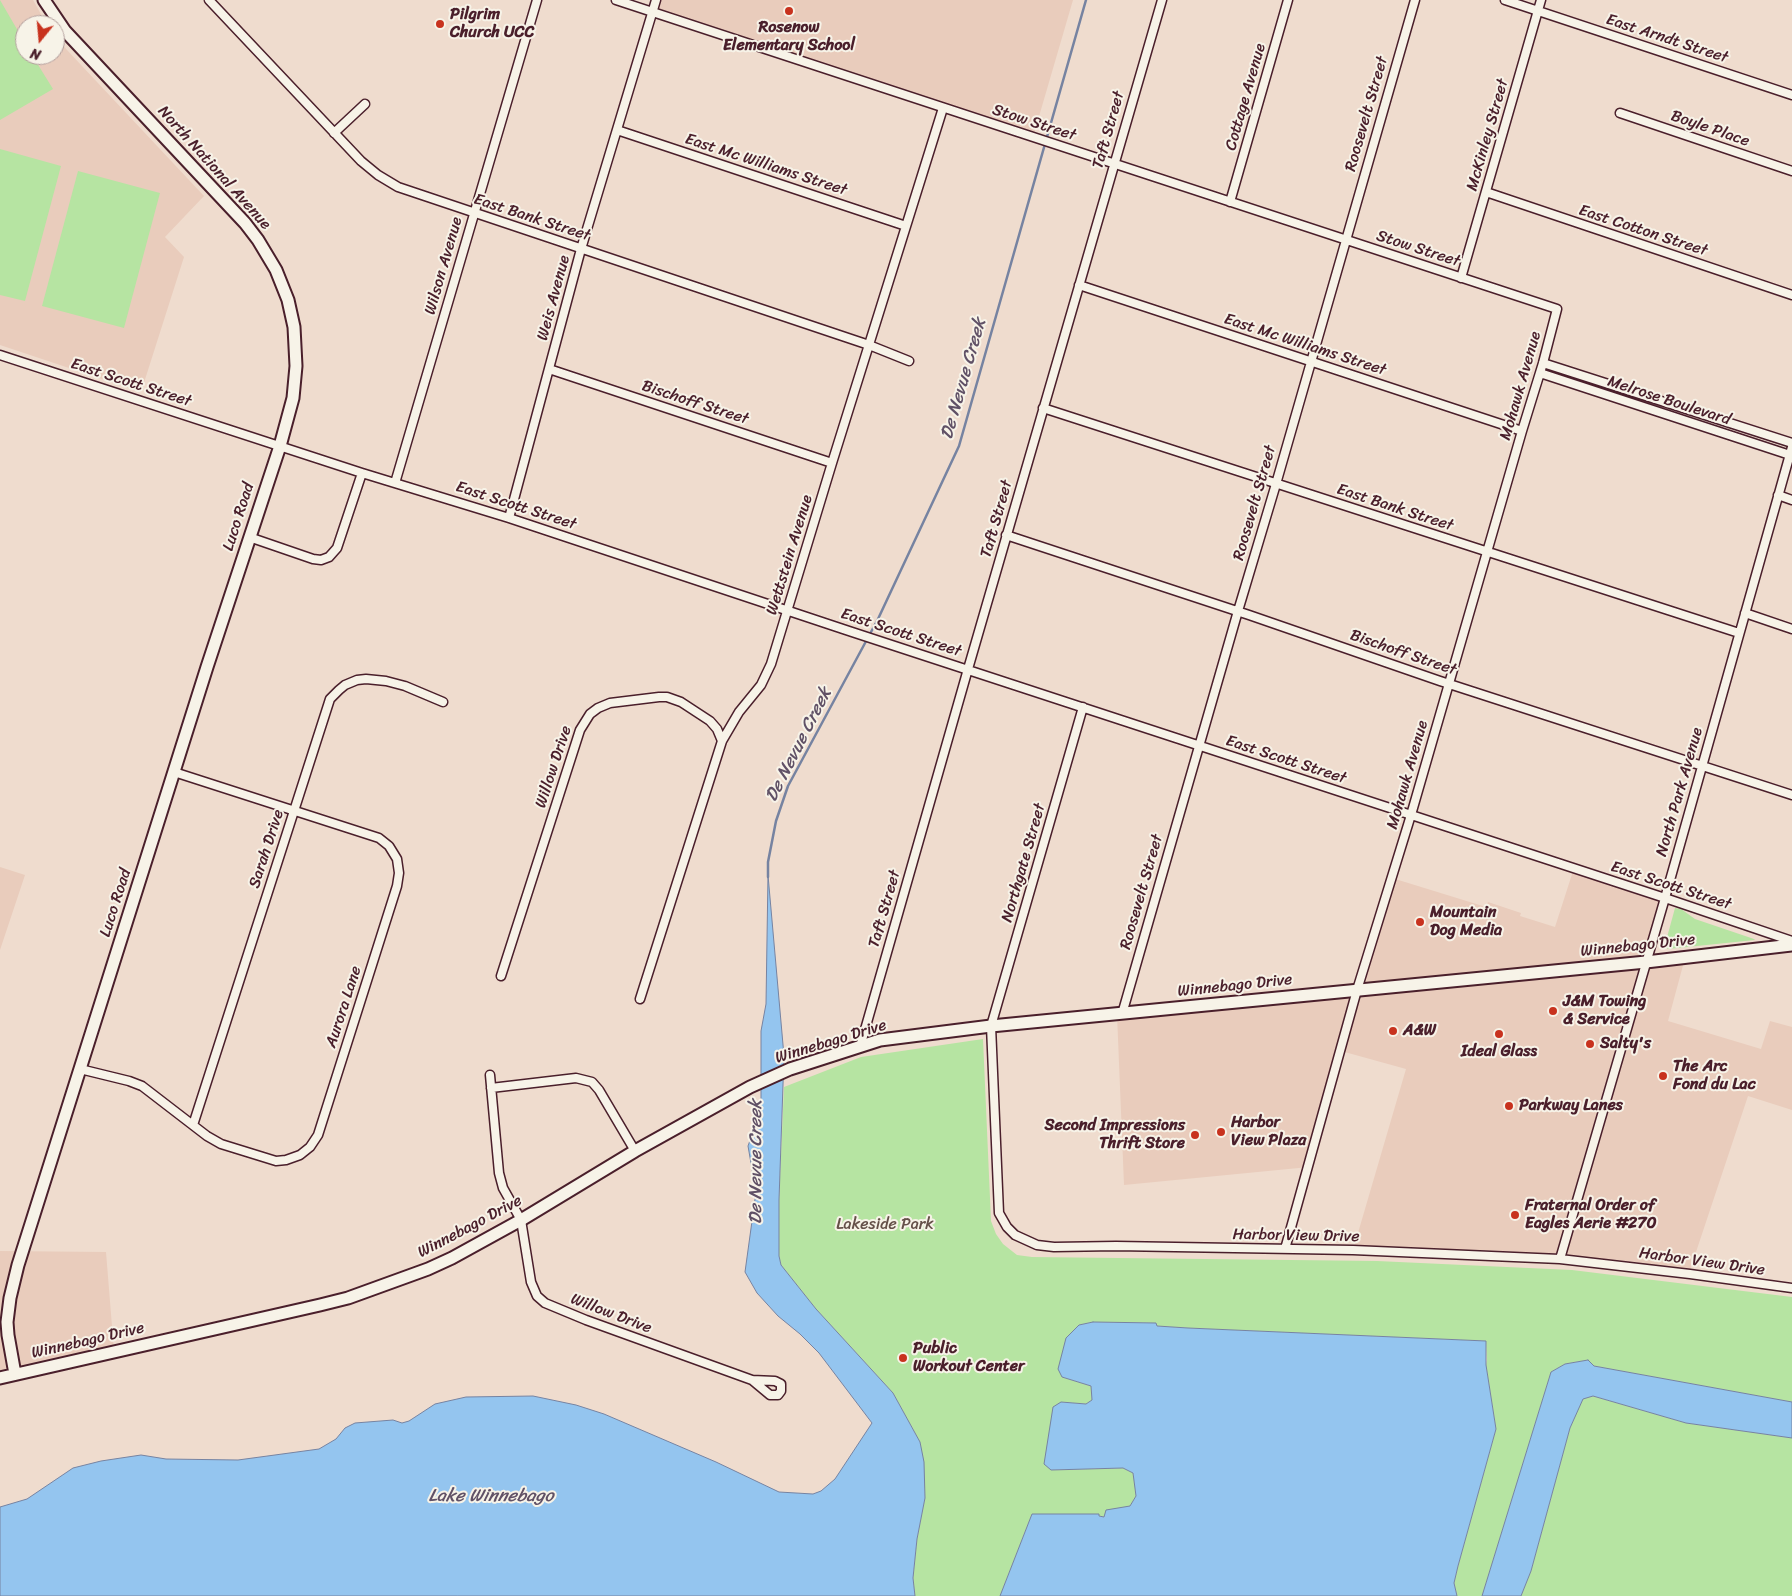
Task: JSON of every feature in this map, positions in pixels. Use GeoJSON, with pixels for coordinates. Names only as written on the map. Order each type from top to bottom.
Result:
{"type":"FeatureCollection","features":[{"type":"Feature","properties":{"kind":"main road","name":"North National Avenue"},"geometry":{"type":"LineString","coordinates":[[44,0],[65,31],[250,228],[273,264],[288,300],[296,345],[294,391],[280,446]]}},
{"type":"Feature","properties":{"kind":"main road","name":"Luco Road"},"geometry":{"type":"LineString","coordinates":[[15,1374],[8,1335],[8,1311],[12,1286],[24,1242],[249,537],[280,446]]}},
{"type":"Feature","properties":{"kind":"main road","name":"Winnebago Drive"},"geometry":{"type":"LineString","coordinates":[[0,1378],[348,1298],[428,1269],[521,1220],[635,1151],[750,1087],[790,1069],[880,1040],[991,1026],[1646,962],[1792,945]]}},
{"type":"Feature","properties":{"kind":"street","name":"East Bank Street"},"geometry":{"type":"LineString","coordinates":[[209,0],[368,168],[390,183],[414,194],[869,345],[909,361]]}},
{"type":"Feature","properties":{"kind":"street","name":"Wilson Avenue"},"geometry":{"type":"LineString","coordinates":[[396,483],[537,0]]}},
{"type":"Feature","properties":{"kind":"street","name":"Stow Street"},"geometry":{"type":"LineString","coordinates":[[616,0],[1557,309]]}},
{"type":"Feature","properties":{"kind":"street","name":"Weis Avenue"},"geometry":{"type":"LineString","coordinates":[[509,518],[581,249],[656,0]]}},
{"type":"Feature","properties":{"kind":"street","name":"Taft Street"},"geometry":{"type":"LineString","coordinates":[[860,1047],[1006,535],[1162,0]]}},
{"type":"Feature","properties":{"kind":"street","name":"Cottage Avenue"},"geometry":{"type":"LineString","coordinates":[[1230,202],[1288,0]]}},
{"type":"Feature","properties":{"kind":"street","name":"Roosevelt Street"},"geometry":{"type":"LineString","coordinates":[[1122,1014],[1415,0]]}},
{"type":"Feature","properties":{"kind":"street","name":"East Arndt Street"},"geometry":{"type":"LineString","coordinates":[[1505,0],[1792,95]]}},
{"type":"Feature","properties":{"kind":"street","name":"McKinley Street"},"geometry":{"type":"LineString","coordinates":[[1461,278],[1541,0]]}},
{"type":"Feature","properties":{"kind":"street"},"geometry":{"type":"LineString","coordinates":[[334,133],[365,104]]}},
{"type":"Feature","properties":{"kind":"street","name":"Wettstein Avenue"},"geometry":{"type":"LineString","coordinates":[[640,999],[722,741],[739,712],[766,676],[943,108]]}},
{"type":"Feature","properties":{"kind":"street","name":"Boyle Place"},"geometry":{"type":"LineString","coordinates":[[1620,113],[1792,171]]}},
{"type":"Feature","properties":{"kind":"street","name":"East Mc Williams Street"},"geometry":{"type":"LineString","coordinates":[[617,130],[906,226]]}},
{"type":"Feature","properties":{"kind":"street","name":"East Cotton Street"},"geometry":{"type":"LineString","coordinates":[[1486,192],[1792,295]]}},
{"type":"Feature","properties":{"kind":"street","name":"East Mc Williams Street"},"geometry":{"type":"LineString","coordinates":[[1079,285],[1522,431]]}},
{"type":"Feature","properties":{"kind":"street","name":"Mohawk Avenue"},"geometry":{"type":"LineString","coordinates":[[1285,1249],[1358,990],[1411,816],[1557,309]]}},
{"type":"Feature","properties":{"kind":"street","name":"East Scott Street"},"geometry":{"type":"LineString","coordinates":[[0,355],[362,473],[509,518],[1792,941]]}},
{"type":"Feature","properties":{"kind":"street","name":"Melrose Boulevard"},"geometry":{"type":"LineString","coordinates":[[1543,363],[1791,449]]}},
{"type":"Feature","properties":{"kind":"street","name":"Bischoff Street"},"geometry":{"type":"LineString","coordinates":[[549,369],[832,463]]}},
{"type":"Feature","properties":{"kind":"street","name":"Melrose Boulevard"},"geometry":{"type":"LineString","coordinates":[[1540,373],[1791,449]]}},
{"type":"Feature","properties":{"kind":"street","name":"East Bank Street"},"geometry":{"type":"LineString","coordinates":[[1043,408],[1739,633]]}},
{"type":"Feature","properties":{"kind":"street","name":"North Park Avenue"},"geometry":{"type":"LineString","coordinates":[[1560,1259],[1665,898],[1791,449]]}},
{"type":"Feature","properties":{"kind":"street"},"geometry":{"type":"LineString","coordinates":[[249,537],[313,559],[321,560],[329,557],[337,548],[362,473]]}},
{"type":"Feature","properties":{"kind":"street"},"geometry":{"type":"LineString","coordinates":[[1778,495],[1792,500]]}},
{"type":"Feature","properties":{"kind":"street","name":"Bischoff Street"},"geometry":{"type":"LineString","coordinates":[[1006,535],[1238,611],[1448,683],[1792,795]]}},
{"type":"Feature","properties":{"kind":"street"},"geometry":{"type":"LineString","coordinates":[[1745,613],[1792,629]]}},
{"type":"Feature","properties":{"kind":"street","name":"Sarah Drive"},"geometry":{"type":"LineString","coordinates":[[193,1125],[327,708],[333,696],[342,687],[351,682],[361,680],[386,682],[418,690],[443,702]]}},
{"type":"Feature","properties":{"kind":"street","name":"Willow Drive"},"geometry":{"type":"LineString","coordinates":[[501,976],[580,730],[590,714],[610,703],[667,697],[681,702],[710,721],[717,729],[722,741]]}},
{"type":"Feature","properties":{"kind":"street","name":"Northgate Street"},"geometry":{"type":"LineString","coordinates":[[991,1026],[1083,707]]}},
{"type":"Feature","properties":{"kind":"street","name":"Aurora Lane"},"geometry":{"type":"LineString","coordinates":[[80,1069],[129,1080],[137,1084],[214,1140],[227,1146],[271,1160],[290,1160],[304,1153],[315,1140],[397,886],[399,869],[397,859],[392,850],[379,838],[174,772]]}},
{"type":"Feature","properties":{"kind":"street","name":"Harbor View Drive"},"geometry":{"type":"LineString","coordinates":[[991,1026],[999,1213],[1007,1227],[1015,1235],[1037,1245],[1054,1247],[1116,1246],[1353,1250],[1560,1259],[1792,1288]]}},
{"type":"Feature","properties":{"kind":"street"},"geometry":{"type":"LineString","coordinates":[[490,1075],[501,1180],[503,1188],[521,1220]]}},
{"type":"Feature","properties":{"kind":"street"},"geometry":{"type":"LineString","coordinates":[[491,1088],[576,1078],[592,1082],[599,1090],[635,1151]]}},
{"type":"Feature","properties":{"kind":"street","name":"Willow Drive"},"geometry":{"type":"LineString","coordinates":[[521,1220],[531,1282],[537,1296],[545,1303],[586,1320],[752,1380]]}},
{"type":"Feature","properties":{"kind":"shaded area"},"geometry":{"type":"Polygon","coordinates":[[[0,0],[33,0],[41,15],[15,15],[15,65],[65,65],[65,48],[204,196],[165,237],[184,257],[141,392],[0,345],[0,0]]]}},
{"type":"Feature","properties":{"kind":"shaded area"},"geometry":{"type":"Polygon","coordinates":[[[656,0],[1073,0],[1033,137],[652,11],[656,0]]]}},
{"type":"Feature","properties":{"kind":"shaded area"},"geometry":{"type":"Polygon","coordinates":[[[0,867],[25,875],[0,950],[0,867]]]}},
{"type":"Feature","properties":{"kind":"shaded area"},"geometry":{"type":"Polygon","coordinates":[[[1574,868],[1665,898],[1646,962],[1685,958],[1668,1021],[1761,1049],[1770,1021],[1792,1027],[1792,1110],[1748,1096],[1690,1274],[1622,1265],[1353,1250],[1406,1069],[1341,1051],[1309,1167],[1124,1185],[1117,1014],[1357,990],[1392,878],[1486,907],[1488,902],[1521,913],[1520,916],[1555,927],[1574,868]]]}},
{"type":"Feature","properties":{"kind":"shaded area"},"geometry":{"type":"Polygon","coordinates":[[[0,1251],[106,1252],[114,1351],[0,1378],[0,1251]]]}},
{"type":"Feature","properties":{"kind":"green space"},"geometry":{"type":"Polygon","coordinates":[[[0,0],[15,26],[15,65],[38,65],[53,89],[0,120],[0,0]]]}},
{"type":"Feature","properties":{"kind":"green space"},"geometry":{"type":"Polygon","coordinates":[[[0,149],[61,166],[25,301],[0,295],[0,149]]]}},
{"type":"Feature","properties":{"kind":"green space"},"geometry":{"type":"Polygon","coordinates":[[[78,171],[160,193],[124,328],[42,306],[78,171]]]}},
{"type":"Feature","properties":{"kind":"green space"},"geometry":{"type":"Polygon","coordinates":[[[1675,908],[1681,909],[1695,919],[1755,940],[1665,948],[1675,908]]]}},
{"type":"Feature","properties":{"kind":"green space","name":"Lakeside Park"},"geometry":{"type":"Polygon","coordinates":[[[983,1039],[991,1221],[996,1234],[1003,1244],[1017,1255],[1032,1257],[1377,1261],[1572,1270],[1792,1297],[1792,1402],[1594,1366],[1588,1360],[1565,1364],[1551,1372],[1482,1596],[1457,1596],[1454,1583],[1496,1429],[1486,1365],[1486,1341],[1188,1328],[1157,1326],[1156,1323],[1093,1322],[1079,1325],[1062,1377],[1091,1386],[1092,1400],[1086,1404],[1062,1402],[1051,1470],[1123,1468],[1133,1473],[1136,1496],[1130,1506],[1106,1514],[1104,1517],[1099,1516],[1099,1514],[1032,1514],[1000,1596],[915,1596],[913,1578],[917,1539],[925,1498],[920,1442],[893,1393],[816,1309],[781,1265],[779,1256],[779,1200],[784,1087],[861,1057],[983,1039]]]}},
{"type":"Feature","properties":{"kind":"green space"},"geometry":{"type":"Polygon","coordinates":[[[1593,1396],[1686,1423],[1792,1438],[1792,1596],[1521,1596],[1531,1571],[1570,1428],[1582,1399],[1593,1396]]]}},
{"type":"Feature","properties":{"kind":"water","name":"Lake Winnebago"},"geometry":{"type":"Polygon","coordinates":[[[768,875],[784,1056],[779,1256],[781,1265],[816,1309],[893,1393],[920,1442],[924,1462],[925,1498],[917,1539],[913,1578],[915,1596],[0,1596],[0,1507],[27,1499],[73,1468],[101,1461],[141,1455],[166,1459],[238,1460],[319,1449],[336,1439],[345,1428],[355,1423],[393,1420],[402,1423],[409,1421],[435,1404],[466,1397],[533,1396],[576,1405],[604,1414],[716,1462],[779,1492],[813,1494],[821,1491],[835,1479],[872,1423],[819,1353],[778,1316],[757,1293],[745,1272],[756,1192],[748,1146],[761,1110],[761,1031],[766,1004],[768,875]]]}},
{"type":"Feature","properties":{"kind":"water"},"geometry":{"type":"Polygon","coordinates":[[[1093,1322],[1156,1323],[1157,1326],[1188,1328],[1486,1341],[1486,1365],[1496,1429],[1454,1583],[1457,1596],[1000,1596],[1032,1514],[1099,1514],[1099,1516],[1104,1517],[1106,1510],[1130,1506],[1136,1496],[1133,1473],[1123,1468],[1051,1470],[1044,1464],[1053,1407],[1061,1402],[1086,1404],[1092,1400],[1091,1386],[1062,1377],[1058,1369],[1066,1338],[1079,1325],[1093,1322]]]}},
{"type":"Feature","properties":{"kind":"water"},"geometry":{"type":"Polygon","coordinates":[[[1588,1360],[1594,1366],[1792,1402],[1792,1438],[1686,1423],[1593,1396],[1583,1399],[1570,1428],[1531,1571],[1521,1596],[1482,1596],[1551,1372],[1565,1364],[1588,1360]]]}},
{"type":"Feature","properties":{"kind":"waterway","name":"De Nevue Creek"},"geometry":{"type":"LineString","coordinates":[[768,877],[768,862],[776,821],[788,786],[878,619],[959,446],[1086,0]]}},
{"type":"Feature","properties":{"kind":"place","name":"Rosenow Elementary School"},"geometry":{"type":"Point","coordinates":[789,11]}},
{"type":"Feature","properties":{"kind":"place","name":"Pilgrim Church UCC"},"geometry":{"type":"Point","coordinates":[440,24]}},
{"type":"Feature","properties":{"kind":"place","name":"Mountain Dog Media"},"geometry":{"type":"Point","coordinates":[1420,922]}},
{"type":"Feature","properties":{"kind":"place","name":"J&M Towing & Service"},"geometry":{"type":"Point","coordinates":[1553,1011]}},
{"type":"Feature","properties":{"kind":"place","name":"A&W"},"geometry":{"type":"Point","coordinates":[1393,1031]}},
{"type":"Feature","properties":{"kind":"place","name":"Ideal Glass"},"geometry":{"type":"Point","coordinates":[1499,1034]}},
{"type":"Feature","properties":{"kind":"place","name":"Salty's"},"geometry":{"type":"Point","coordinates":[1590,1044]}},
{"type":"Feature","properties":{"kind":"place","name":"The Arc Fond du Lac"},"geometry":{"type":"Point","coordinates":[1663,1076]}},
{"type":"Feature","properties":{"kind":"place","name":"Parkway Lanes"},"geometry":{"type":"Point","coordinates":[1509,1106]}},
{"type":"Feature","properties":{"kind":"place","name":"Harbor View Plaza"},"geometry":{"type":"Point","coordinates":[1221,1132]}},
{"type":"Feature","properties":{"kind":"place","name":"Second Impressions Thrift Store"},"geometry":{"type":"Point","coordinates":[1195,1135]}},
{"type":"Feature","properties":{"kind":"place","name":"Fraternal Order of Eagles Aerie #270"},"geometry":{"type":"Point","coordinates":[1515,1215]}},
{"type":"Feature","properties":{"kind":"place","name":"Public Workout Center"},"geometry":{"type":"Point","coordinates":[903,1358]}}]}
